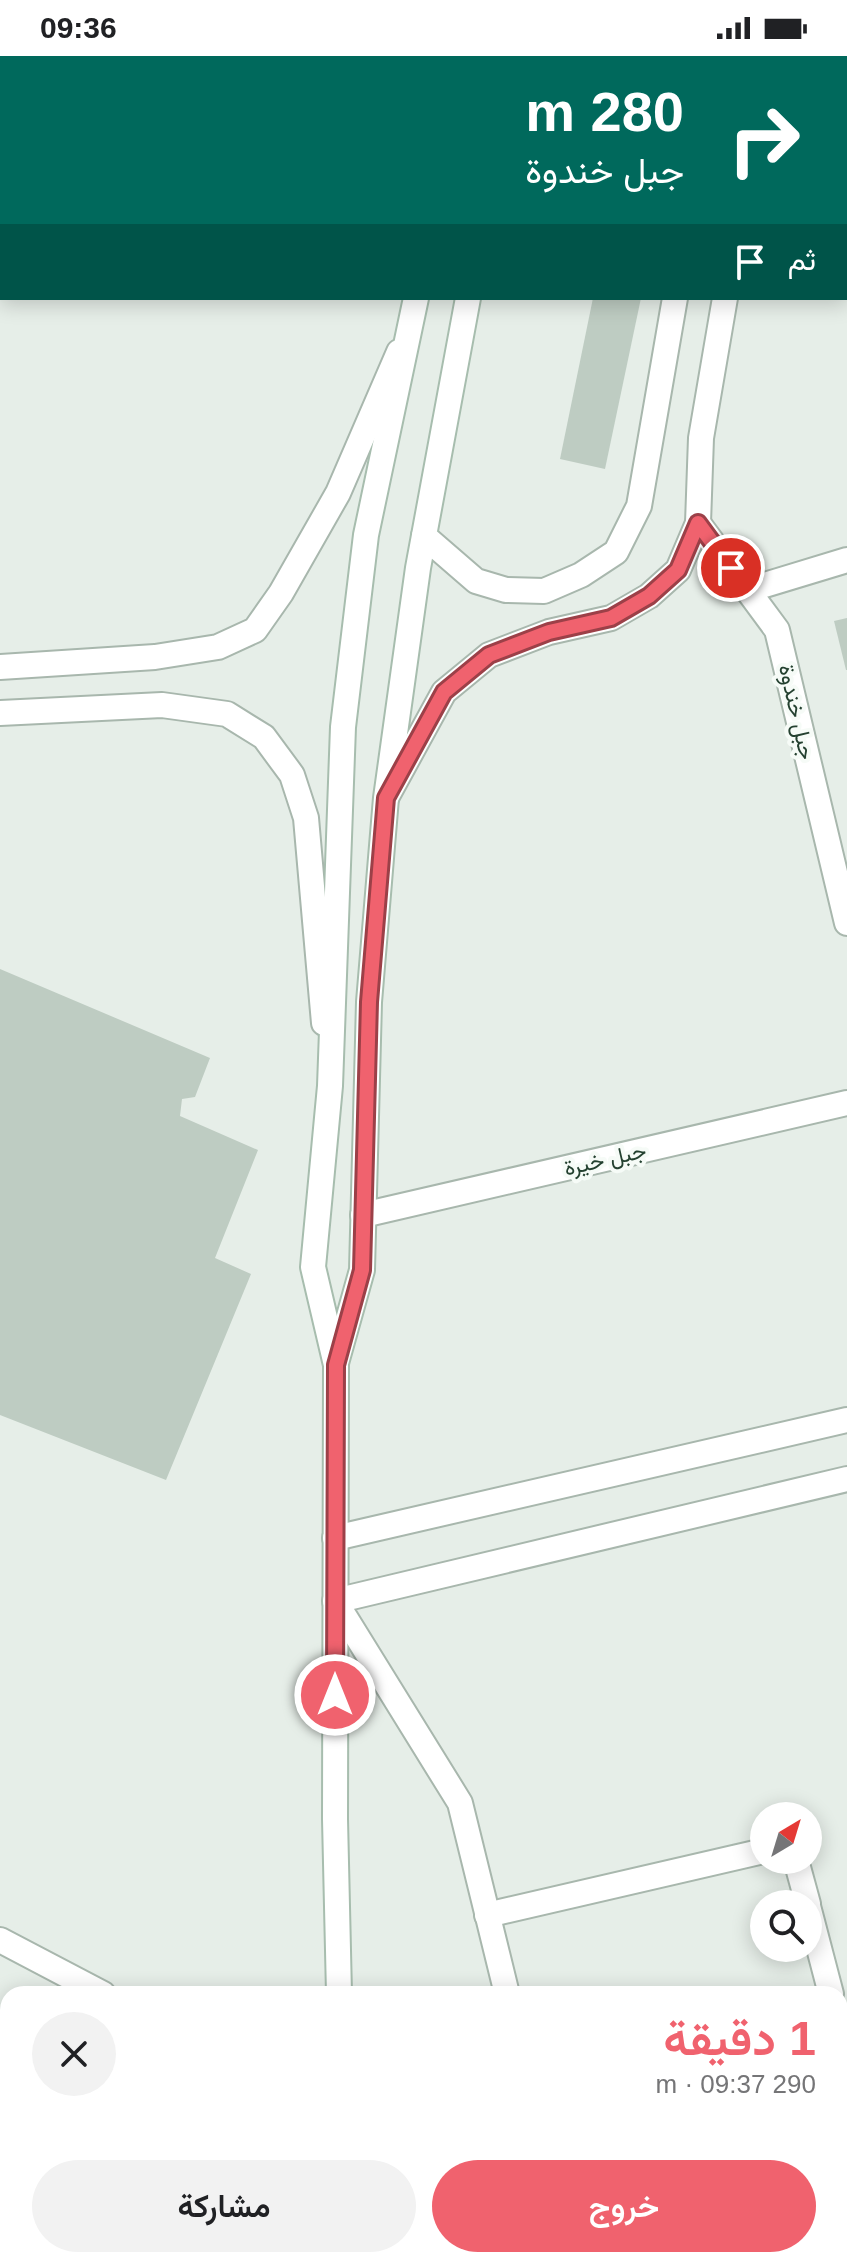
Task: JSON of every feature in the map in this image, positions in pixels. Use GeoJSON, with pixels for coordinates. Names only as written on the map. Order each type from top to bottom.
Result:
{"type":"FeatureCollection","features":[{"type":"Feature","properties":{"kind":"street"},"geometry":{"type":"LineString","coordinates":[[336,1365],[362,1270],[369,1002],[386,798],[424,536],[468,300]]}},
{"type":"Feature","properties":{"kind":"street"},"geometry":{"type":"LineString","coordinates":[[424,536],[476,581],[506,590],[544,591],[581,575],[616,552],[639,506],[675,300]]}},
{"type":"Feature","properties":{"kind":"street"},"geometry":{"type":"LineString","coordinates":[[386,798],[444,692],[489,655],[549,632],[611,618],[649,596],[678,570],[698,523],[701,438],[725,300]]}},
{"type":"Feature","properties":{"kind":"street"},"geometry":{"type":"LineString","coordinates":[[0,667],[155,657],[218,647],[255,630],[338,493],[414,309]]}},
{"type":"Feature","properties":{"kind":"street"},"geometry":{"type":"LineString","coordinates":[[339,1986],[335,1819],[336,1365],[313,1267],[330,1086],[343,727],[366,535],[414,309]]}},
{"type":"Feature","properties":{"kind":"street","name":"جبل خندوة"},"geometry":{"type":"LineString","coordinates":[[698,523],[777,630],[847,923]]}},
{"type":"Feature","properties":{"kind":"street"},"geometry":{"type":"LineString","coordinates":[[748,590],[847,560]]}},
{"type":"Feature","properties":{"kind":"street"},"geometry":{"type":"LineString","coordinates":[[0,713],[162,705],[227,714],[264,737],[292,775],[306,818],[330,1086]]}},
{"type":"Feature","properties":{"kind":"street","name":"جبل خيرة"},"geometry":{"type":"LineString","coordinates":[[363,1215],[847,1103]]}},
{"type":"Feature","properties":{"kind":"street"},"geometry":{"type":"LineString","coordinates":[[335,1538],[847,1420]]}},
{"type":"Feature","properties":{"kind":"street"},"geometry":{"type":"LineString","coordinates":[[335,1601],[847,1479]]}},
{"type":"Feature","properties":{"kind":"street"},"geometry":{"type":"LineString","coordinates":[[335,1601],[460,1803],[505,1986]]}},
{"type":"Feature","properties":{"kind":"street"},"geometry":{"type":"LineString","coordinates":[[487,1915],[750,1854]]}},
{"type":"Feature","properties":{"kind":"street"},"geometry":{"type":"LineString","coordinates":[[0,1940],[88,1986]]}},
{"type":"Feature","properties":{"kind":"street"},"geometry":{"type":"LineString","coordinates":[[822,1959],[829,1986]]}},
{"type":"Feature","properties":{"kind":"building"},"geometry":{"type":"Polygon","coordinates":[[[593,300],[641,300],[605,469],[560,459],[593,300]]]}},
{"type":"Feature","properties":{"kind":"building"},"geometry":{"type":"Polygon","coordinates":[[[847,618],[847,670],[846,670],[834,621],[847,618]]]}},
{"type":"Feature","properties":{"kind":"building"},"geometry":{"type":"Polygon","coordinates":[[[0,969],[210,1058],[195,1097],[182,1099],[180,1116],[258,1150],[215,1258],[251,1274],[166,1480],[0,1415],[0,969]]]}},
{"type":"Feature","properties":{"kind":"route"},"geometry":{"type":"LineString","coordinates":[[335,1695],[336,1365],[362,1270],[369,1002],[386,798],[444,692],[489,655],[549,632],[611,618],[649,596],[678,570],[698,523],[731,568]]}}]}
